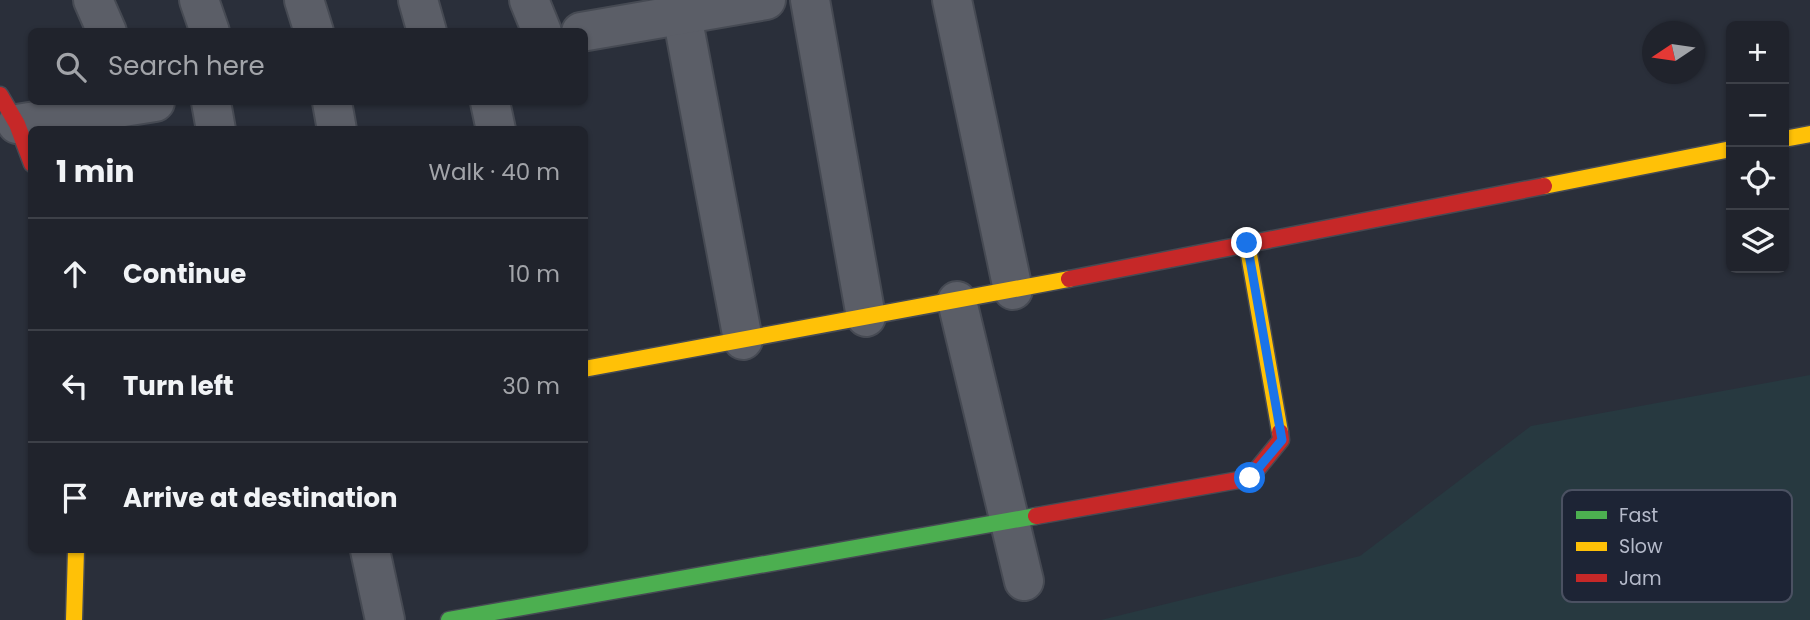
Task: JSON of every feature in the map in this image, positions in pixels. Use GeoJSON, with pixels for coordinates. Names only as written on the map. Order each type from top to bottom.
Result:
{"type":"FeatureCollection","features":[{"type":"Feature","properties":{"kind":"street"},"geometry":{"type":"LineString","coordinates":[[93,0],[105,28]]}},
{"type":"Feature","properties":{"kind":"street"},"geometry":{"type":"LineString","coordinates":[[199,0],[209,28]]}},
{"type":"Feature","properties":{"kind":"street"},"geometry":{"type":"LineString","coordinates":[[304,0],[313,28]]}},
{"type":"Feature","properties":{"kind":"street"},"geometry":{"type":"LineString","coordinates":[[418,0],[426,28]]}},
{"type":"Feature","properties":{"kind":"street"},"geometry":{"type":"LineString","coordinates":[[529,0],[540,28]]}},
{"type":"Feature","properties":{"kind":"street"},"geometry":{"type":"LineString","coordinates":[[588,29],[635,11],[681,15],[764,0]]}},
{"type":"Feature","properties":{"kind":"street"},"geometry":{"type":"LineString","coordinates":[[810,0],[866,317]]}},
{"type":"Feature","properties":{"kind":"street"},"geometry":{"type":"LineString","coordinates":[[952,0],[1013,290]]}},
{"type":"Feature","properties":{"kind":"street"},"geometry":{"type":"LineString","coordinates":[[681,15],[743,340]]}},
{"type":"Feature","properties":{"kind":"street"},"geometry":{"type":"LineString","coordinates":[[28,155],[8,109],[86,105]]}},
{"type":"Feature","properties":{"kind":"street"},"geometry":{"type":"LineString","coordinates":[[212,105],[215,126]]}},
{"type":"Feature","properties":{"kind":"street"},"geometry":{"type":"LineString","coordinates":[[333,105],[336,126]]}},
{"type":"Feature","properties":{"kind":"street"},"geometry":{"type":"LineString","coordinates":[[491,105],[495,126]]}},
{"type":"Feature","properties":{"kind":"street"},"geometry":{"type":"LineString","coordinates":[[1789,138],[1810,134]]}},
{"type":"Feature","properties":{"kind":"street"},"geometry":{"type":"LineString","coordinates":[[588,368],[957,301],[1726,150]]}},
{"type":"Feature","properties":{"kind":"street"},"geometry":{"type":"LineString","coordinates":[[449,620],[1250,478],[1282,440],[1247,243]]}},
{"type":"Feature","properties":{"kind":"street"},"geometry":{"type":"LineString","coordinates":[[957,301],[1024,581]]}},
{"type":"Feature","properties":{"kind":"street"},"geometry":{"type":"LineString","coordinates":[[74,620],[76,553]]}},
{"type":"Feature","properties":{"kind":"street"},"geometry":{"type":"LineString","coordinates":[[371,553],[385,620]]}},
{"type":"Feature","properties":{"kind":"shaded area"},"geometry":{"type":"Polygon","coordinates":[[[1810,375],[1810,620],[1101,620],[1360,556],[1531,426],[1810,375]]]}},
{"type":"Feature","properties":{"kind":"traffic: fast"},"geometry":{"type":"LineString","coordinates":[[449,620],[1036,516]]}},
{"type":"Feature","properties":{"kind":"traffic: slow"},"geometry":{"type":"LineString","coordinates":[[1789,138],[1810,134]]}},
{"type":"Feature","properties":{"kind":"traffic: slow"},"geometry":{"type":"LineString","coordinates":[[1544,186],[1726,150]]}},
{"type":"Feature","properties":{"kind":"traffic: slow"},"geometry":{"type":"LineString","coordinates":[[1247,243],[1280,432]]}},
{"type":"Feature","properties":{"kind":"traffic: slow"},"geometry":{"type":"LineString","coordinates":[[588,368],[1069,279]]}},
{"type":"Feature","properties":{"kind":"traffic: slow"},"geometry":{"type":"LineString","coordinates":[[74,620],[76,553]]}},
{"type":"Feature","properties":{"kind":"traffic: jam"},"geometry":{"type":"LineString","coordinates":[[0,95],[17,124],[28,153]]}},
{"type":"Feature","properties":{"kind":"traffic: jam"},"geometry":{"type":"LineString","coordinates":[[1069,279],[1544,186]]}},
{"type":"Feature","properties":{"kind":"traffic: jam"},"geometry":{"type":"LineString","coordinates":[[1036,516],[1250,478],[1281,440],[1280,432]]}},
{"type":"Feature","properties":{"kind":"route"},"geometry":{"type":"LineString","coordinates":[[1247,243],[1282,440],[1250,478]]}}]}
